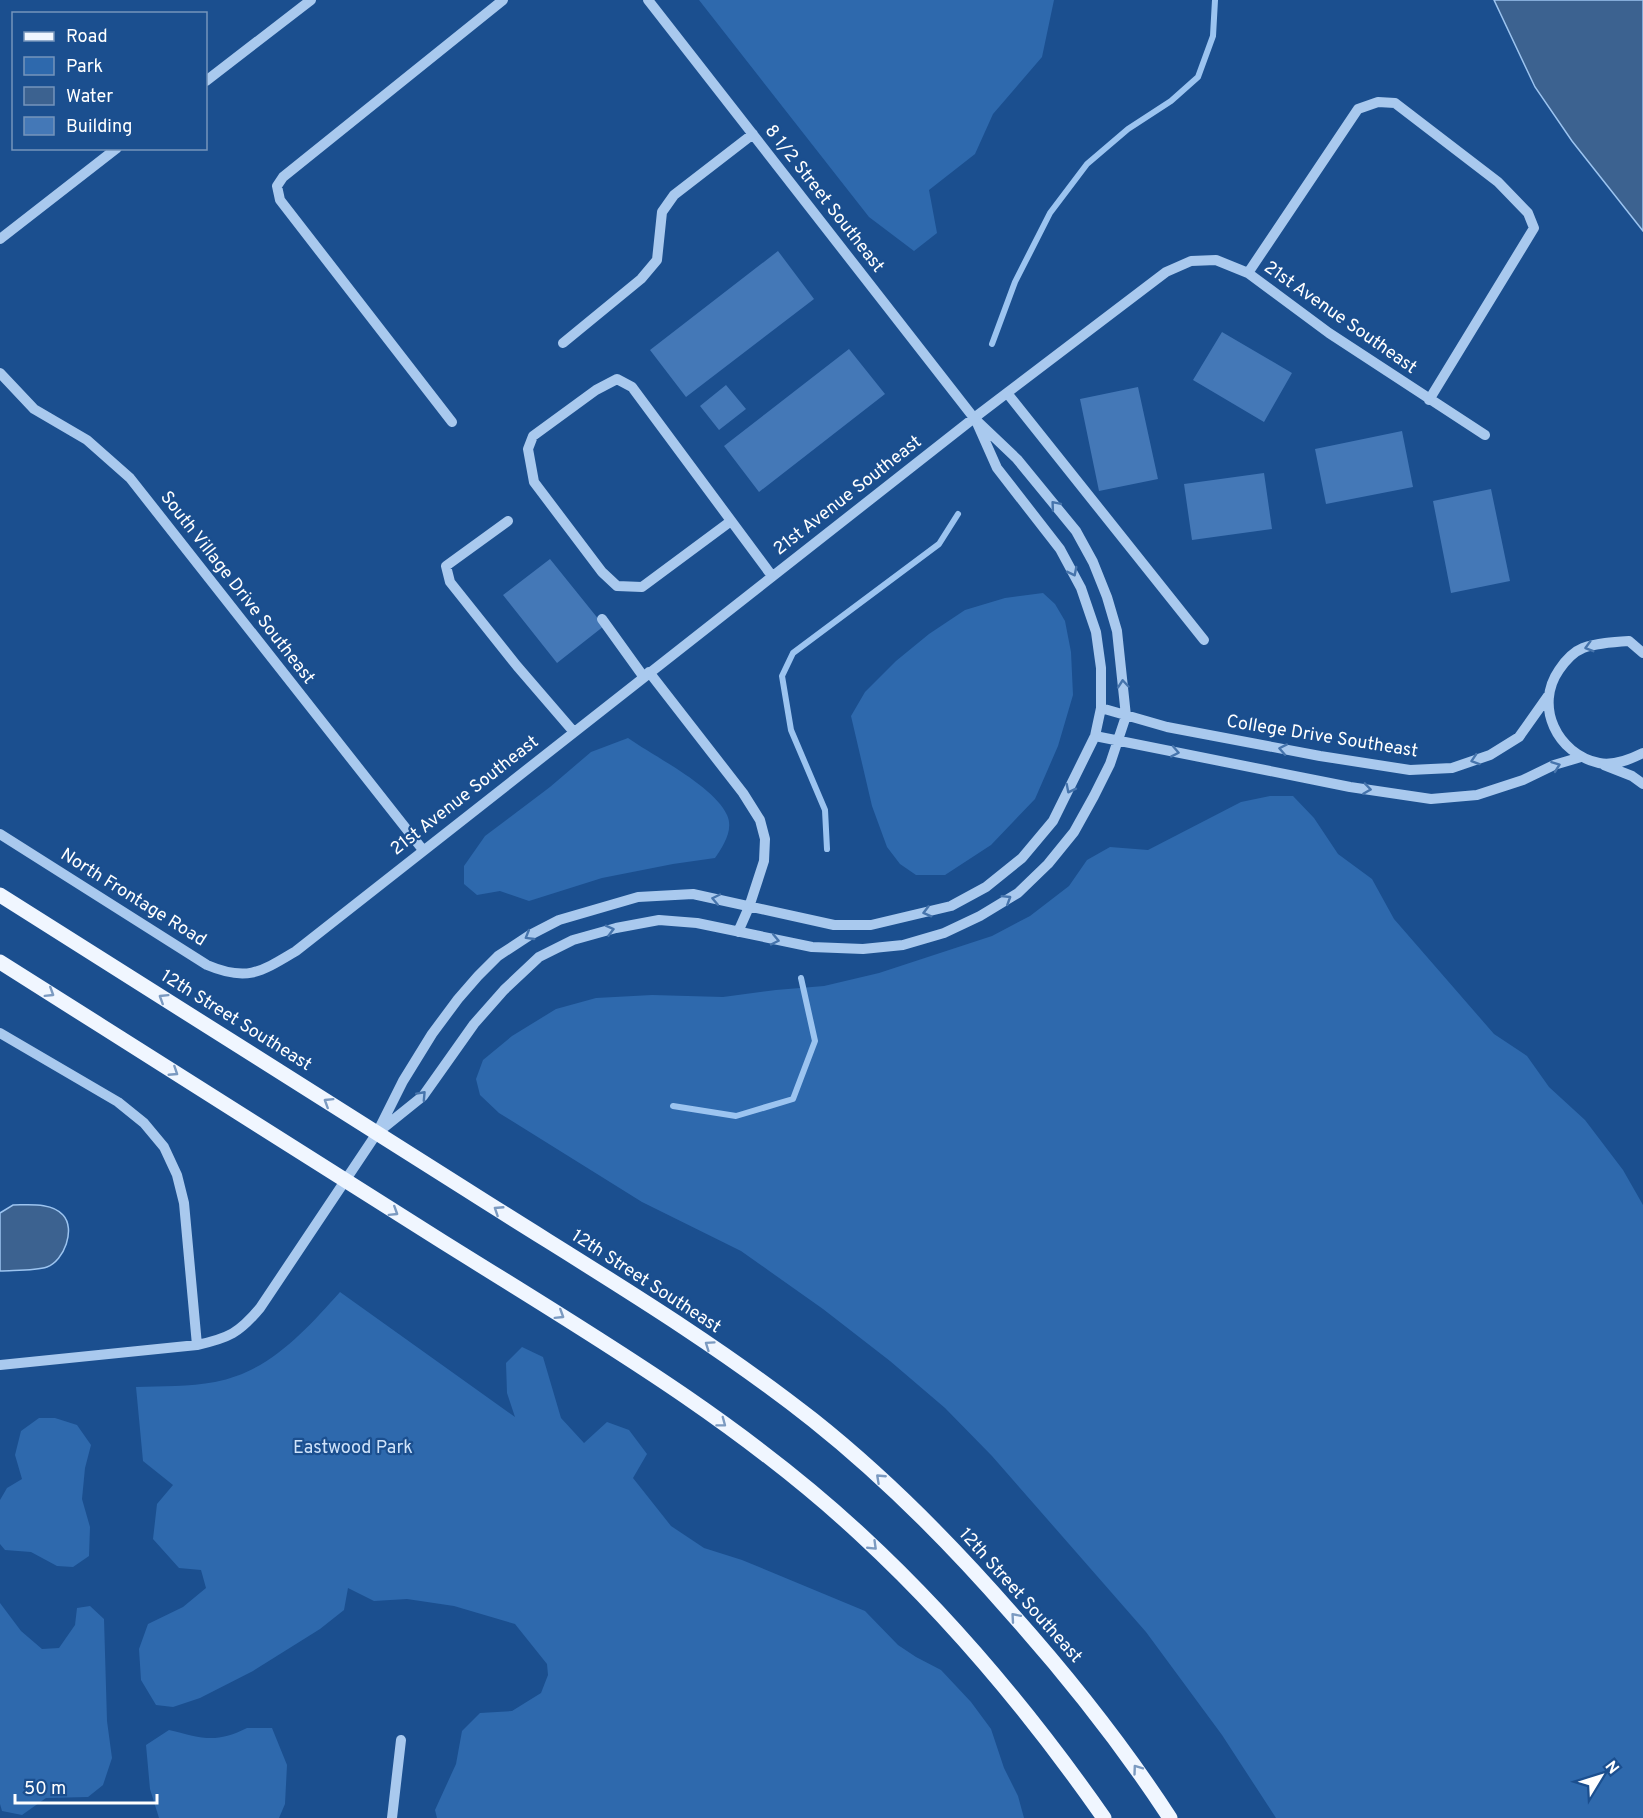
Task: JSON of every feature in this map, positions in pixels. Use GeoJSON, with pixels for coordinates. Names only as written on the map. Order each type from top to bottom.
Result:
{"type":"FeatureCollection","features":[{"type":"Feature","properties":{"kind":"main road","name":"12th Street Southeast"},"geometry":{"type":"LineString","coordinates":[[0,895],[691,1333],[813,1420],[868,1467],[942,1538],[1028,1631],[1111,1732],[1170,1818]]}},
{"type":"Feature","properties":{"kind":"main road"},"geometry":{"type":"LineString","coordinates":[[0,962],[625,1355],[717,1418],[859,1532],[915,1587],[967,1642],[1062,1758],[1104,1818]]}},
{"type":"Feature","properties":{"kind":"street"},"geometry":{"type":"LineString","coordinates":[[207,80],[311,0]]}},
{"type":"Feature","properties":{"kind":"street"},"geometry":{"type":"LineString","coordinates":[[452,422],[280,200],[277,186],[283,177],[503,0]]}},
{"type":"Feature","properties":{"kind":"street","name":"8 1/2 Street Southeast"},"geometry":{"type":"LineString","coordinates":[[648,0],[974,418],[1017,459],[1076,531],[1093,562],[1117,631],[1126,716],[1118,741]]}},
{"type":"Feature","properties":{"kind":"street"},"geometry":{"type":"LineString","coordinates":[[1248,273],[1358,109],[1378,102],[1395,103],[1498,182],[1528,213],[1534,228],[1429,400]]}},
{"type":"Feature","properties":{"kind":"street"},"geometry":{"type":"LineString","coordinates":[[563,343],[641,279],[657,260],[662,212],[674,195],[753,134]]}},
{"type":"Feature","properties":{"kind":"street"},"geometry":{"type":"LineString","coordinates":[[0,239],[114,150]]}},
{"type":"Feature","properties":{"kind":"street","name":"21st Avenue Southeast"},"geometry":{"type":"LineString","coordinates":[[254,973],[296,951],[974,418],[1166,273],[1191,261],[1215,260],[1248,273],[1323,328],[1485,435]]}},
{"type":"Feature","properties":{"kind":"street","name":"South Village Drive Southeast"},"geometry":{"type":"LineString","coordinates":[[0,373],[34,409],[87,440],[130,478],[423,850]]}},
{"type":"Feature","properties":{"kind":"street"},"geometry":{"type":"LineString","coordinates":[[731,521],[642,587],[617,586],[603,572],[534,482],[528,449],[533,436],[597,390],[617,380],[632,387],[772,576]]}},
{"type":"Feature","properties":{"kind":"street"},"geometry":{"type":"LineString","coordinates":[[1007,393],[1204,640]]}},
{"type":"Feature","properties":{"kind":"street","name":"8 1/2 Street Southeast"},"geometry":{"type":"LineString","coordinates":[[974,418],[997,468],[1060,549],[1081,588],[1096,632],[1101,668],[1101,708],[1095,736]]}},
{"type":"Feature","properties":{"kind":"street"},"geometry":{"type":"LineString","coordinates":[[508,521],[446,566],[450,582],[517,666],[573,731]]}},
{"type":"Feature","properties":{"kind":"street"},"geometry":{"type":"LineString","coordinates":[[602,619],[743,793],[760,820],[765,839],[764,861],[738,932]]}},
{"type":"Feature","properties":{"kind":"street"},"geometry":{"type":"LineString","coordinates":[[1629,641],[1643,640]]}},
{"type":"Feature","properties":{"kind":"street"},"geometry":{"type":"LineString","coordinates":[[1629,641],[1643,653]]}},
{"type":"Feature","properties":{"kind":"street","name":"College Drive Southeast"},"geometry":{"type":"LineString","coordinates":[[1101,708],[1189,731],[1320,756],[1410,770],[1452,768],[1490,755],[1520,737],[1548,696],[1553,678],[1566,660],[1581,649],[1607,642],[1629,641]]}},
{"type":"Feature","properties":{"kind":"street"},"geometry":{"type":"LineString","coordinates":[[1548,696],[1549,716],[1556,733],[1570,750],[1581,757],[1632,776],[1643,784]]}},
{"type":"Feature","properties":{"kind":"street"},"geometry":{"type":"LineString","coordinates":[[0,1365],[197,1345],[223,1339],[246,1324],[260,1308],[377,1133],[403,1081],[432,1034],[458,999],[498,956],[530,935],[559,920],[638,897],[693,894],[834,925],[871,925],[951,906],[986,887],[1028,851],[1053,821],[1095,736],[1350,787],[1431,799],[1477,795],[1581,757]]}},
{"type":"Feature","properties":{"kind":"street"},"geometry":{"type":"LineString","coordinates":[[377,1133],[423,1096],[474,1024],[504,990],[539,957],[573,940],[616,928],[659,920],[697,923],[812,947],[863,949],[903,945],[944,933],[980,916],[1018,893],[1048,864],[1074,832],[1110,764],[1118,741]]}},
{"type":"Feature","properties":{"kind":"street"},"geometry":{"type":"LineString","coordinates":[[1600,764],[1624,762],[1643,753]]}},
{"type":"Feature","properties":{"kind":"street","name":"North Frontage Road"},"geometry":{"type":"LineString","coordinates":[[0,834],[207,965],[228,974],[254,973]]}},
{"type":"Feature","properties":{"kind":"street"},"geometry":{"type":"LineString","coordinates":[[0,1033],[118,1102],[144,1123],[164,1147],[177,1175],[184,1203],[197,1345]]}},
{"type":"Feature","properties":{"kind":"street"},"geometry":{"type":"LineString","coordinates":[[392,1818],[401,1740]]}},
{"type":"Feature","properties":{"kind":"green space"},"geometry":{"type":"Polygon","coordinates":[[[699,0],[1054,0],[1042,57],[993,114],[975,154],[929,190],[937,233],[914,251],[869,217],[699,0]]]}},
{"type":"Feature","properties":{"kind":"green space"},"geometry":{"type":"Polygon","coordinates":[[[1043,593],[1055,604],[1065,621],[1071,652],[1073,695],[1058,746],[1035,799],[991,845],[945,875],[916,875],[900,864],[887,847],[872,806],[851,716],[865,692],[896,661],[929,634],[965,610],[1005,598],[1043,593]]]}},
{"type":"Feature","properties":{"kind":"green space"},"geometry":{"type":"Polygon","coordinates":[[[628,738],[697,783],[720,804],[727,815],[729,826],[727,838],[715,858],[602,878],[529,901],[500,891],[477,895],[464,884],[464,866],[485,836],[550,787],[591,752],[628,738]]]}},
{"type":"Feature","properties":{"kind":"green space"},"geometry":{"type":"Polygon","coordinates":[[[1270,796],[1293,796],[1314,818],[1338,854],[1372,879],[1394,919],[1494,1034],[1527,1056],[1549,1087],[1585,1120],[1623,1170],[1643,1205],[1643,1818],[1276,1818],[1222,1735],[1146,1632],[992,1456],[945,1408],[890,1361],[823,1309],[741,1251],[642,1202],[499,1113],[480,1095],[476,1079],[483,1060],[512,1036],[556,1009],[596,998],[652,995],[723,997],[824,986],[879,973],[992,936],[1030,916],[1069,886],[1087,860],[1110,847],[1148,850],[1241,802],[1270,796]]]}},
{"type":"Feature","properties":{"kind":"green space","name":"Eastwood Park"},"geometry":{"type":"Polygon","coordinates":[[[340,1292],[515,1417],[507,1393],[506,1363],[522,1347],[543,1357],[561,1418],[584,1443],[607,1422],[629,1430],[647,1454],[633,1478],[671,1526],[704,1548],[742,1560],[865,1611],[898,1645],[941,1670],[971,1702],[991,1729],[1004,1768],[1018,1796],[1024,1818],[437,1818],[435,1810],[456,1764],[462,1731],[480,1713],[512,1711],[541,1693],[548,1675],[547,1664],[515,1624],[454,1606],[407,1599],[374,1601],[348,1588],[344,1610],[320,1629],[253,1671],[200,1698],[173,1707],[156,1705],[141,1680],[139,1649],[148,1624],[183,1607],[206,1588],[201,1570],[179,1568],[153,1539],[157,1504],[173,1485],[143,1461],[136,1387],[205,1384],[234,1377],[252,1369],[285,1348],[340,1292]]]}},
{"type":"Feature","properties":{"kind":"green space"},"geometry":{"type":"Polygon","coordinates":[[[39,1418],[55,1418],[77,1425],[91,1445],[85,1468],[82,1499],[90,1527],[89,1556],[73,1567],[57,1566],[31,1552],[5,1550],[0,1544],[0,1500],[7,1488],[22,1479],[15,1455],[21,1431],[39,1418]]]}},
{"type":"Feature","properties":{"kind":"green space"},"geometry":{"type":"Polygon","coordinates":[[[0,1603],[21,1631],[42,1649],[59,1648],[75,1625],[77,1608],[90,1606],[104,1619],[107,1721],[112,1758],[103,1785],[88,1797],[46,1798],[22,1815],[2,1811],[0,1804],[0,1603]]]}},
{"type":"Feature","properties":{"kind":"green space"},"geometry":{"type":"Polygon","coordinates":[[[247,1728],[272,1728],[287,1765],[285,1804],[279,1818],[159,1818],[150,1789],[146,1745],[169,1730],[217,1738],[247,1728]]]}},
{"type":"Feature","properties":{"kind":"water"},"geometry":{"type":"Polygon","coordinates":[[[1494,0],[1643,0],[1643,231],[1572,141],[1535,87],[1494,0]]]}},
{"type":"Feature","properties":{"kind":"water"},"geometry":{"type":"Polygon","coordinates":[[[13,1205],[46,1206],[63,1215],[67,1221],[68,1236],[63,1252],[53,1264],[36,1269],[0,1271],[0,1213],[13,1205]]]}},
{"type":"Feature","properties":{"kind":"building"},"geometry":{"type":"Polygon","coordinates":[[[778,251],[814,299],[686,397],[650,350],[778,251]]]}},
{"type":"Feature","properties":{"kind":"building"},"geometry":{"type":"Polygon","coordinates":[[[1222,332],[1292,373],[1264,422],[1193,380],[1222,332]]]}},
{"type":"Feature","properties":{"kind":"building"},"geometry":{"type":"Polygon","coordinates":[[[849,349],[885,394],[759,492],[724,446],[849,349]]]}},
{"type":"Feature","properties":{"kind":"building"},"geometry":{"type":"Polygon","coordinates":[[[726,385],[746,409],[719,430],[700,406],[726,385]]]}},
{"type":"Feature","properties":{"kind":"building"},"geometry":{"type":"Polygon","coordinates":[[[1138,387],[1158,479],[1099,491],[1080,399],[1138,387]]]}},
{"type":"Feature","properties":{"kind":"building"},"geometry":{"type":"Polygon","coordinates":[[[1402,431],[1413,487],[1326,504],[1315,449],[1402,431]]]}},
{"type":"Feature","properties":{"kind":"building"},"geometry":{"type":"Polygon","coordinates":[[[1264,473],[1272,529],[1192,540],[1184,484],[1264,473]]]}},
{"type":"Feature","properties":{"kind":"building"},"geometry":{"type":"Polygon","coordinates":[[[1491,489],[1510,581],[1451,593],[1433,501],[1491,489]]]}},
{"type":"Feature","properties":{"kind":"building"},"geometry":{"type":"Polygon","coordinates":[[[550,559],[604,626],[557,663],[503,595],[550,559]]]}},
{"type":"Feature","properties":{"kind":"waterway"},"geometry":{"type":"LineString","coordinates":[[992,344],[1015,282],[1050,213],[1087,164],[1128,129],[1171,101],[1198,77],[1213,36],[1215,0]]}},
{"type":"Feature","properties":{"kind":"waterway"},"geometry":{"type":"LineString","coordinates":[[827,849],[825,810],[791,730],[782,676],[793,653],[939,544],[958,514]]}},
{"type":"Feature","properties":{"kind":"waterway"},"geometry":{"type":"LineString","coordinates":[[673,1106],[736,1116],[793,1099],[815,1041],[801,978]]}}]}
